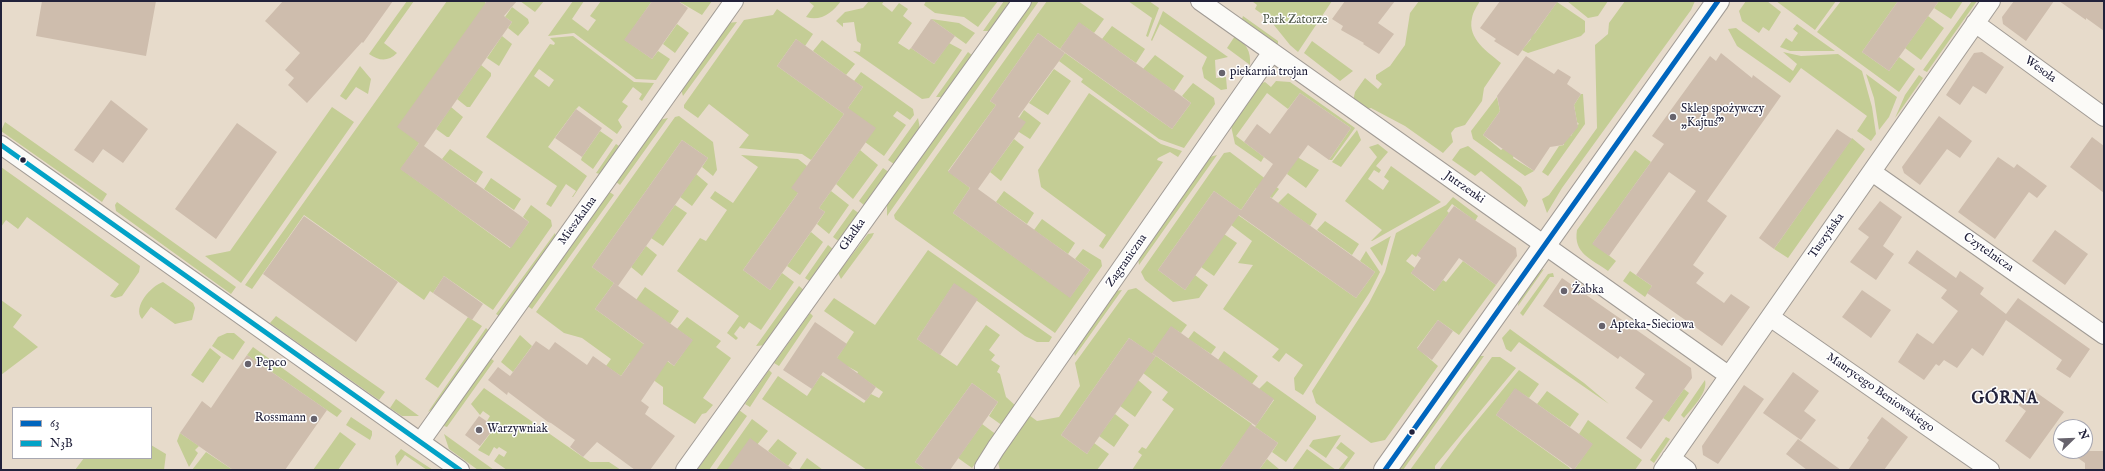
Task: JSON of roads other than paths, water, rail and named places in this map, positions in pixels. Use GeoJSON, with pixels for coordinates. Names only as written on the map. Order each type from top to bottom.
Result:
{"type":"FeatureCollection","features":[{"type":"Feature","properties":{"kind":"street","name":"Mieszkalna"},"geometry":{"type":"LineString","coordinates":[[421,441],[734,1]]}},
{"type":"Feature","properties":{"kind":"street","name":"Gładka"},"geometry":{"type":"LineString","coordinates":[[685,470],[1022,1]]}},
{"type":"Feature","properties":{"kind":"street","name":"Jutrzenki"},"geometry":{"type":"LineString","coordinates":[[1200,1],[1728,375]]}},
{"type":"Feature","properties":{"kind":"street"},"geometry":{"type":"LineString","coordinates":[[1385,470],[1718,1]]}},
{"type":"Feature","properties":{"kind":"street","name":"Tuszyńska"},"geometry":{"type":"LineString","coordinates":[[1667,464],[1991,1]]}},
{"type":"Feature","properties":{"kind":"street","name":"Wesoła"},"geometry":{"type":"LineString","coordinates":[[1975,23],[2104,117]]}},
{"type":"Feature","properties":{"kind":"street","name":"Zagraniczna"},"geometry":{"type":"LineString","coordinates":[[984,470],[984,467],[1022,411],[1272,52]]}},
{"type":"Feature","properties":{"kind":"street"},"geometry":{"type":"LineString","coordinates":[[1,145],[460,470]]}},
{"type":"Feature","properties":{"kind":"street","name":"Czytelnicza"},"geometry":{"type":"LineString","coordinates":[[1872,172],[2104,335]]}},
{"type":"Feature","properties":{"kind":"street","name":"Maurycego Beniowskiego"},"geometry":{"type":"LineString","coordinates":[[1770,317],[1990,470]]}},
{"type":"Feature","properties":{"kind":"street"},"geometry":{"type":"LineString","coordinates":[[1667,464],[1688,470]]}},
{"type":"Feature","properties":{"kind":"place","name":"piekarnia trojan"},"geometry":{"type":"Point","coordinates":[1222,73]}},
{"type":"Feature","properties":{"kind":"place","name":"Sklep spożywczy „Kajtuś”"},"geometry":{"type":"Point","coordinates":[1673,117]}},
{"type":"Feature","properties":{"kind":"place","name":"Żabka"},"geometry":{"type":"Point","coordinates":[1564,291]}},
{"type":"Feature","properties":{"kind":"place","name":"Apteka-Sieciowa"},"geometry":{"type":"Point","coordinates":[1602,326]}},
{"type":"Feature","properties":{"kind":"place","name":"Pepco"},"geometry":{"type":"Point","coordinates":[248,364]}},
{"type":"Feature","properties":{"kind":"place","name":"Rossmann"},"geometry":{"type":"Point","coordinates":[314,419]}},
{"type":"Feature","properties":{"kind":"place","name":"Warzywniak"},"geometry":{"type":"Point","coordinates":[479,430]}},
{"type":"Feature","properties":{"kind":"district","name":"GÓRNA"},"geometry":{"type":"Point","coordinates":[2005,400]}},
{"type":"Feature","properties":{"kind":"park label","name":"Park Zatorze"},"geometry":{"type":"Point","coordinates":[1295,21]}}]}
